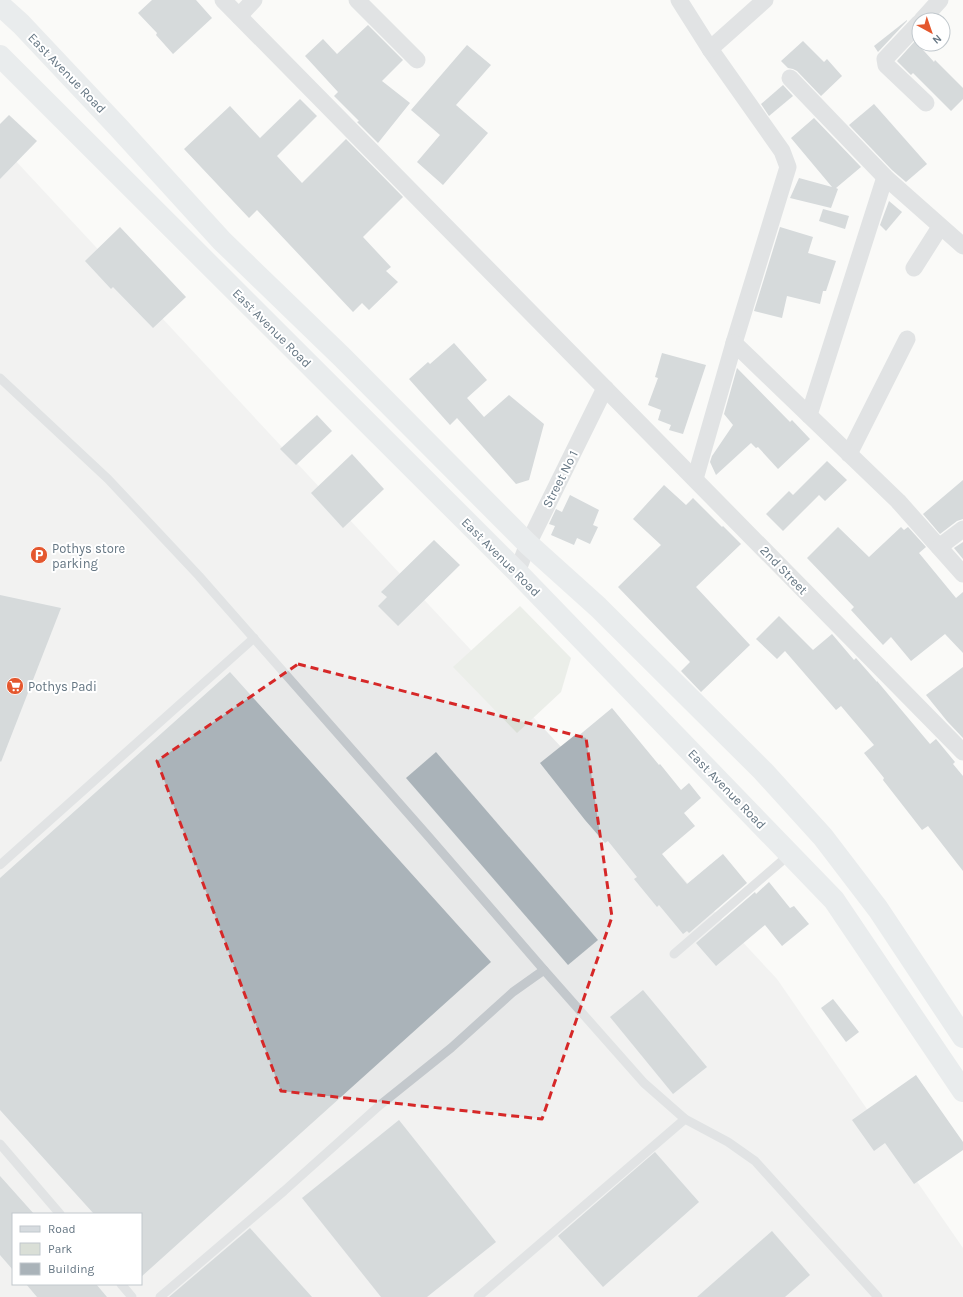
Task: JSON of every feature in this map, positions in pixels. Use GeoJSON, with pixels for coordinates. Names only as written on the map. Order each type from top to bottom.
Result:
{"type":"FeatureCollection","features":[{"type":"Feature","properties":{"kind":"main road","name":"East Avenue Road"},"geometry":{"type":"LineString","coordinates":[[0,5],[113,121],[222,241],[342,357],[528,544],[598,607],[763,771],[823,837],[878,909],[963,1038]]}},
{"type":"Feature","properties":{"kind":"main road","name":"East Avenue Road"},"geometry":{"type":"LineString","coordinates":[[0,56],[517,572],[834,900],[963,1091]]}},
{"type":"Feature","properties":{"kind":"street","name":"2nd Street"},"geometry":{"type":"LineString","coordinates":[[223,0],[963,752]]}},
{"type":"Feature","properties":{"kind":"street"},"geometry":{"type":"LineString","coordinates":[[239,16],[254,0]]}},
{"type":"Feature","properties":{"kind":"street"},"geometry":{"type":"LineString","coordinates":[[357,0],[417,60]]}},
{"type":"Feature","properties":{"kind":"street"},"geometry":{"type":"LineString","coordinates":[[679,0],[710,49],[782,151],[788,167],[734,343],[695,479]]}},
{"type":"Feature","properties":{"kind":"street"},"geometry":{"type":"LineString","coordinates":[[710,49],[765,0]]}},
{"type":"Feature","properties":{"kind":"street"},"geometry":{"type":"LineString","coordinates":[[929,12],[940,0]]}},
{"type":"Feature","properties":{"kind":"street"},"geometry":{"type":"LineString","coordinates":[[911,31],[885,59],[885,62],[886,65],[926,103]]}},
{"type":"Feature","properties":{"kind":"street"},"geometry":{"type":"LineString","coordinates":[[790,78],[885,177],[963,246]]}},
{"type":"Feature","properties":{"kind":"street"},"geometry":{"type":"LineString","coordinates":[[809,415],[885,177]]}},
{"type":"Feature","properties":{"kind":"street"},"geometry":{"type":"LineString","coordinates":[[914,268],[940,227]]}},
{"type":"Feature","properties":{"kind":"street"},"geometry":{"type":"LineString","coordinates":[[849,454],[907,339]]}},
{"type":"Feature","properties":{"kind":"street"},"geometry":{"type":"LineString","coordinates":[[734,343],[898,501],[963,574]]}},
{"type":"Feature","properties":{"kind":"street","name":"Street No 1"},"geometry":{"type":"LineString","coordinates":[[517,572],[528,544],[605,388]]}},
{"type":"Feature","properties":{"kind":"street"},"geometry":{"type":"LineString","coordinates":[[939,547],[963,528]]}},
{"type":"Feature","properties":{"kind":"lane"},"geometry":{"type":"LineString","coordinates":[[0,378],[108,479],[194,571],[644,1083],[685,1120],[728,1142],[755,1161],[878,1297]]}},
{"type":"Feature","properties":{"kind":"lane"},"geometry":{"type":"LineString","coordinates":[[0,865],[254,638]]}},
{"type":"Feature","properties":{"kind":"lane"},"geometry":{"type":"LineString","coordinates":[[674,954],[790,854]]}},
{"type":"Feature","properties":{"kind":"lane"},"geometry":{"type":"LineString","coordinates":[[160,1297],[284,1191],[380,1105],[451,1048],[513,992],[544,970]]}},
{"type":"Feature","properties":{"kind":"lane"},"geometry":{"type":"LineString","coordinates":[[478,1297],[685,1120]]}},
{"type":"Feature","properties":{"kind":"lane"},"geometry":{"type":"LineString","coordinates":[[0,1144],[59,1213]]}},
{"type":"Feature","properties":{"kind":"lane"},"geometry":{"type":"LineString","coordinates":[[122,1285],[132,1297]]}},
{"type":"Feature","properties":{"kind":"highlighted area"},"geometry":{"type":"Polygon","coordinates":[[[298,664],[586,738],[612,917],[542,1119],[281,1091],[157,761],[298,664]]]}},
{"type":"Feature","properties":{"kind":"shaded area"},"geometry":{"type":"Polygon","coordinates":[[[0,144],[777,979],[963,1248],[963,1297],[0,1297],[0,144]]]}},
{"type":"Feature","properties":{"kind":"green space"},"geometry":{"type":"Polygon","coordinates":[[[520,606],[571,658],[561,692],[517,733],[453,667],[520,606]]]}},
{"type":"Feature","properties":{"kind":"building"},"geometry":{"type":"Polygon","coordinates":[[[152,0],[196,0],[212,18],[173,54],[156,35],[157,33],[138,13],[152,0]]]}},
{"type":"Feature","properties":{"kind":"building"},"geometry":{"type":"Polygon","coordinates":[[[907,21],[878,52],[874,46],[907,21]]]}},
{"type":"Feature","properties":{"kind":"building"},"geometry":{"type":"Polygon","coordinates":[[[368,25],[403,60],[382,81],[410,103],[378,143],[334,96],[338,92],[305,56],[323,39],[337,54],[368,25]]]}},
{"type":"Feature","properties":{"kind":"building"},"geometry":{"type":"Polygon","coordinates":[[[803,41],[824,62],[827,59],[842,76],[821,96],[797,71],[788,68],[781,61],[803,41]]]}},
{"type":"Feature","properties":{"kind":"building"},"geometry":{"type":"Polygon","coordinates":[[[467,45],[491,65],[456,105],[488,133],[443,185],[417,162],[440,135],[411,110],[467,45]]]}},
{"type":"Feature","properties":{"kind":"building"},"geometry":{"type":"Polygon","coordinates":[[[911,45],[911,52],[925,52],[963,88],[963,99],[951,111],[913,73],[911,75],[897,61],[911,45]]]}},
{"type":"Feature","properties":{"kind":"building"},"geometry":{"type":"Polygon","coordinates":[[[783,85],[793,96],[769,116],[761,104],[783,85]]]}},
{"type":"Feature","properties":{"kind":"building"},"geometry":{"type":"Polygon","coordinates":[[[300,99],[317,116],[277,156],[302,183],[346,139],[403,197],[363,237],[391,267],[386,271],[398,282],[369,310],[362,303],[353,312],[257,210],[249,218],[184,149],[230,106],[260,138],[300,99]]]}},
{"type":"Feature","properties":{"kind":"building"},"geometry":{"type":"Polygon","coordinates":[[[874,104],[927,164],[906,182],[892,170],[849,125],[874,104]]]}},
{"type":"Feature","properties":{"kind":"building"},"geometry":{"type":"Polygon","coordinates":[[[9,115],[37,141],[0,179],[0,124],[9,115]]]}},
{"type":"Feature","properties":{"kind":"building"},"geometry":{"type":"Polygon","coordinates":[[[814,118],[861,167],[836,188],[838,189],[831,208],[790,198],[799,178],[832,187],[791,138],[814,118]]]}},
{"type":"Feature","properties":{"kind":"building"},"geometry":{"type":"Polygon","coordinates":[[[889,201],[902,212],[886,231],[880,225],[889,201]]]}},
{"type":"Feature","properties":{"kind":"building"},"geometry":{"type":"Polygon","coordinates":[[[823,209],[849,216],[845,229],[819,221],[823,209]]]}},
{"type":"Feature","properties":{"kind":"building"},"geometry":{"type":"Polygon","coordinates":[[[120,227],[186,297],[153,328],[113,287],[111,289],[85,261],[120,227]]]}},
{"type":"Feature","properties":{"kind":"building"},"geometry":{"type":"Polygon","coordinates":[[[780,227],[813,237],[808,253],[836,261],[826,291],[823,291],[820,304],[787,296],[782,318],[754,311],[780,227]]]}},
{"type":"Feature","properties":{"kind":"building"},"geometry":{"type":"Polygon","coordinates":[[[454,343],[487,380],[467,398],[484,417],[509,395],[544,424],[529,480],[516,484],[457,418],[450,425],[409,379],[428,362],[430,364],[454,343]]]}},
{"type":"Feature","properties":{"kind":"building"},"geometry":{"type":"Polygon","coordinates":[[[662,353],[706,365],[683,434],[669,430],[671,425],[658,420],[661,410],[648,405],[658,378],[655,377],[662,353]]]}},
{"type":"Feature","properties":{"kind":"building"},"geometry":{"type":"Polygon","coordinates":[[[737,368],[790,422],[792,420],[810,439],[778,469],[758,447],[756,448],[751,443],[716,475],[710,462],[712,456],[733,425],[724,414],[737,368]]]}},
{"type":"Feature","properties":{"kind":"building"},"geometry":{"type":"Polygon","coordinates":[[[317,415],[332,431],[296,465],[280,449],[317,415]]]}},
{"type":"Feature","properties":{"kind":"building"},"geometry":{"type":"Polygon","coordinates":[[[352,454],[384,489],[343,528],[311,493],[352,454]]]}},
{"type":"Feature","properties":{"kind":"building"},"geometry":{"type":"Polygon","coordinates":[[[827,461],[847,480],[825,501],[819,495],[783,531],[766,514],[789,491],[793,495],[827,461]]]}},
{"type":"Feature","properties":{"kind":"building"},"geometry":{"type":"Polygon","coordinates":[[[963,480],[963,519],[957,521],[940,534],[923,514],[963,480]]]}},
{"type":"Feature","properties":{"kind":"building"},"geometry":{"type":"Polygon","coordinates":[[[664,485],[686,505],[693,498],[741,544],[696,587],[750,645],[701,692],[681,671],[690,662],[618,587],[661,545],[633,519],[664,485]]]}},
{"type":"Feature","properties":{"kind":"building"},"geometry":{"type":"Polygon","coordinates":[[[570,495],[599,510],[593,525],[598,527],[590,544],[577,538],[574,545],[551,535],[555,526],[549,524],[556,509],[562,512],[570,495]]]}},
{"type":"Feature","properties":{"kind":"building"},"geometry":{"type":"Polygon","coordinates":[[[838,527],[869,557],[901,527],[904,530],[908,527],[926,547],[919,553],[956,598],[963,592],[963,653],[945,634],[911,661],[891,637],[883,645],[851,610],[854,607],[807,558],[838,527]]]}},
{"type":"Feature","properties":{"kind":"building"},"geometry":{"type":"Polygon","coordinates":[[[434,540],[460,565],[398,626],[378,606],[387,597],[381,592],[434,540]]]}},
{"type":"Feature","properties":{"kind":"building"},"geometry":{"type":"Polygon","coordinates":[[[963,542],[963,559],[954,548],[963,542]]]}},
{"type":"Feature","properties":{"kind":"building","name":"Pothys Padi"},"geometry":{"type":"Polygon","coordinates":[[[0,595],[61,608],[1,762],[0,761],[0,595]]]}},
{"type":"Feature","properties":{"kind":"building"},"geometry":{"type":"Polygon","coordinates":[[[779,616],[813,650],[832,634],[854,660],[856,658],[877,681],[930,744],[936,739],[955,762],[953,764],[963,776],[963,871],[928,826],[922,830],[883,780],[884,778],[864,753],[874,745],[841,706],[836,710],[785,651],[777,659],[756,639],[779,616]]]}},
{"type":"Feature","properties":{"kind":"building"},"geometry":{"type":"Polygon","coordinates":[[[963,667],[963,738],[926,695],[963,667]]]}},
{"type":"Feature","properties":{"kind":"building"},"geometry":{"type":"Polygon","coordinates":[[[230,672],[491,962],[142,1276],[142,1213],[93,1213],[0,1110],[0,878],[230,672]]]}},
{"type":"Feature","properties":{"kind":"building"},"geometry":{"type":"Polygon","coordinates":[[[612,708],[681,790],[689,783],[701,798],[684,813],[695,826],[662,854],[687,884],[723,854],[747,883],[689,933],[687,931],[683,934],[659,905],[657,907],[634,879],[637,877],[608,841],[605,843],[540,763],[575,735],[577,737],[612,708]]]}},
{"type":"Feature","properties":{"kind":"building"},"geometry":{"type":"Polygon","coordinates":[[[436,752],[598,940],[568,965],[406,778],[436,752]]]}},
{"type":"Feature","properties":{"kind":"building"},"geometry":{"type":"Polygon","coordinates":[[[769,882],[790,908],[794,906],[809,924],[782,946],[765,925],[716,966],[696,943],[755,892],[756,894],[769,882]]]}},
{"type":"Feature","properties":{"kind":"building"},"geometry":{"type":"Polygon","coordinates":[[[643,990],[707,1067],[673,1094],[610,1017],[643,990]]]}},
{"type":"Feature","properties":{"kind":"building"},"geometry":{"type":"Polygon","coordinates":[[[833,999],[859,1032],[846,1042],[821,1008],[833,999]]]}},
{"type":"Feature","properties":{"kind":"building"},"geometry":{"type":"Polygon","coordinates":[[[916,1075],[963,1142],[963,1150],[914,1184],[885,1143],[874,1151],[852,1120],[916,1075]]]}},
{"type":"Feature","properties":{"kind":"building"},"geometry":{"type":"Polygon","coordinates":[[[399,1120],[496,1242],[427,1297],[381,1297],[302,1198],[399,1120]]]}},
{"type":"Feature","properties":{"kind":"building"},"geometry":{"type":"Polygon","coordinates":[[[655,1152],[699,1202],[603,1287],[558,1236],[655,1152]]]}},
{"type":"Feature","properties":{"kind":"building"},"geometry":{"type":"Polygon","coordinates":[[[0,1176],[33,1213],[12,1213],[12,1269],[0,1255],[0,1176]]]}},
{"type":"Feature","properties":{"kind":"building"},"geometry":{"type":"Polygon","coordinates":[[[250,1228],[312,1297],[169,1297],[250,1228]]]}},
{"type":"Feature","properties":{"kind":"building"},"geometry":{"type":"Polygon","coordinates":[[[772,1231],[810,1275],[785,1297],[697,1297],[772,1231]]]}},
{"type":"Feature","properties":{"kind":"building"},"geometry":{"type":"Polygon","coordinates":[[[27,1285],[97,1285],[107,1297],[37,1297],[27,1285]]]}},
{"type":"Feature","properties":{"kind":"place","name":"Pothys store parking"},"geometry":{"type":"Point","coordinates":[39,555]}},
{"type":"Feature","properties":{"kind":"place","name":"Pothys Padi"},"geometry":{"type":"Point","coordinates":[15,686]}}]}
